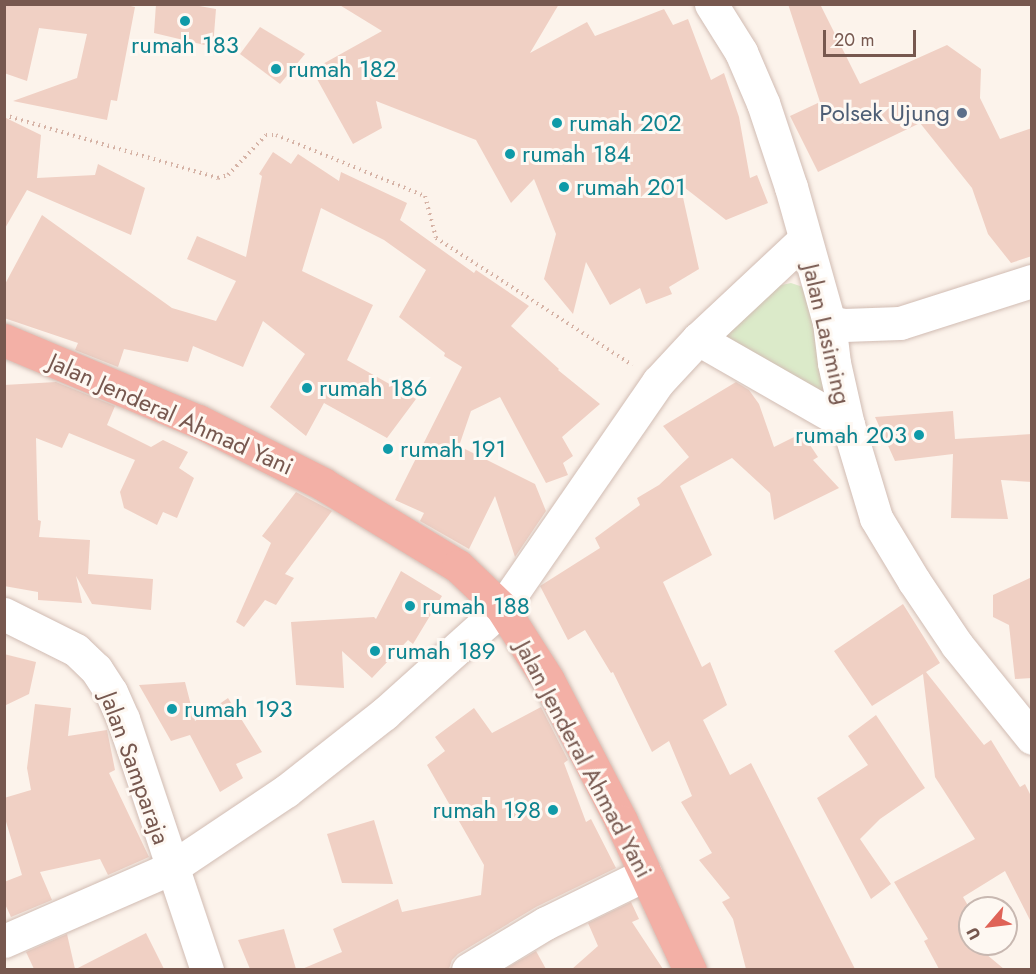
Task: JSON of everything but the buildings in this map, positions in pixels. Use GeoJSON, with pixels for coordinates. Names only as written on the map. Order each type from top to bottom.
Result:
{"type":"FeatureCollection","features":[{"type":"Feature","properties":{"kind":"highway","name":"Jalan Jenderal Ahmad Yani"},"geometry":{"type":"LineString","coordinates":[[4,340],[198,421],[322,484],[458,566],[502,608],[548,680],[646,874],[690,969]]}},
{"type":"Feature","properties":{"kind":"street","name":"Jalan Lasiming"},"geometry":{"type":"LineString","coordinates":[[711,4],[741,52],[763,103],[791,187],[829,322],[834,363],[848,425],[876,518],[914,581],[957,645],[1032,738]]}},
{"type":"Feature","properties":{"kind":"street"},"geometry":{"type":"LineString","coordinates":[[4,941],[171,868],[295,784],[384,714],[502,608],[658,382],[698,339],[805,239]]}},
{"type":"Feature","properties":{"kind":"street"},"geometry":{"type":"LineString","coordinates":[[829,322],[844,325],[900,323],[1032,281]]}},
{"type":"Feature","properties":{"kind":"street"},"geometry":{"type":"LineString","coordinates":[[698,339],[848,425]]}},
{"type":"Feature","properties":{"kind":"street","name":"Jalan Samparaja"},"geometry":{"type":"LineString","coordinates":[[4,614],[47,633],[76,650],[96,669],[123,719],[171,868],[207,969]]}},
{"type":"Feature","properties":{"kind":"street"},"geometry":{"type":"LineString","coordinates":[[468,969],[546,923],[646,874]]}},
{"type":"Feature","properties":{"kind":"path"},"geometry":{"type":"LineString","coordinates":[[4,115],[218,178],[228,175],[266,135],[276,135],[425,196],[436,238],[658,382]]}},
{"type":"Feature","properties":{"kind":"green space"},"geometry":{"type":"Polygon","coordinates":[[[791,283],[806,288],[832,403],[719,335],[772,287],[791,283]]]}},
{"type":"Feature","properties":{"kind":"place","name":"rumah 183"},"geometry":{"type":"Point","coordinates":[185,21]}},
{"type":"Feature","properties":{"kind":"place","name":"rumah 182"},"geometry":{"type":"Point","coordinates":[276,69]}},
{"type":"Feature","properties":{"kind":"place","name":"Polsek Ujung"},"geometry":{"type":"Point","coordinates":[962,113]}},
{"type":"Feature","properties":{"kind":"place","name":"rumah 202"},"geometry":{"type":"Point","coordinates":[557,123]}},
{"type":"Feature","properties":{"kind":"place","name":"rumah 184"},"geometry":{"type":"Point","coordinates":[510,154]}},
{"type":"Feature","properties":{"kind":"place","name":"rumah 201"},"geometry":{"type":"Point","coordinates":[564,187]}},
{"type":"Feature","properties":{"kind":"place","name":"rumah 186"},"geometry":{"type":"Point","coordinates":[307,388]}},
{"type":"Feature","properties":{"kind":"place","name":"rumah 203"},"geometry":{"type":"Point","coordinates":[919,435]}},
{"type":"Feature","properties":{"kind":"place","name":"rumah 191"},"geometry":{"type":"Point","coordinates":[388,449]}},
{"type":"Feature","properties":{"kind":"place","name":"rumah 188"},"geometry":{"type":"Point","coordinates":[410,606]}},
{"type":"Feature","properties":{"kind":"place","name":"rumah 189"},"geometry":{"type":"Point","coordinates":[375,651]}},
{"type":"Feature","properties":{"kind":"place","name":"rumah 193"},"geometry":{"type":"Point","coordinates":[172,709]}},
{"type":"Feature","properties":{"kind":"place","name":"rumah 198"},"geometry":{"type":"Point","coordinates":[553,810]}}]}
